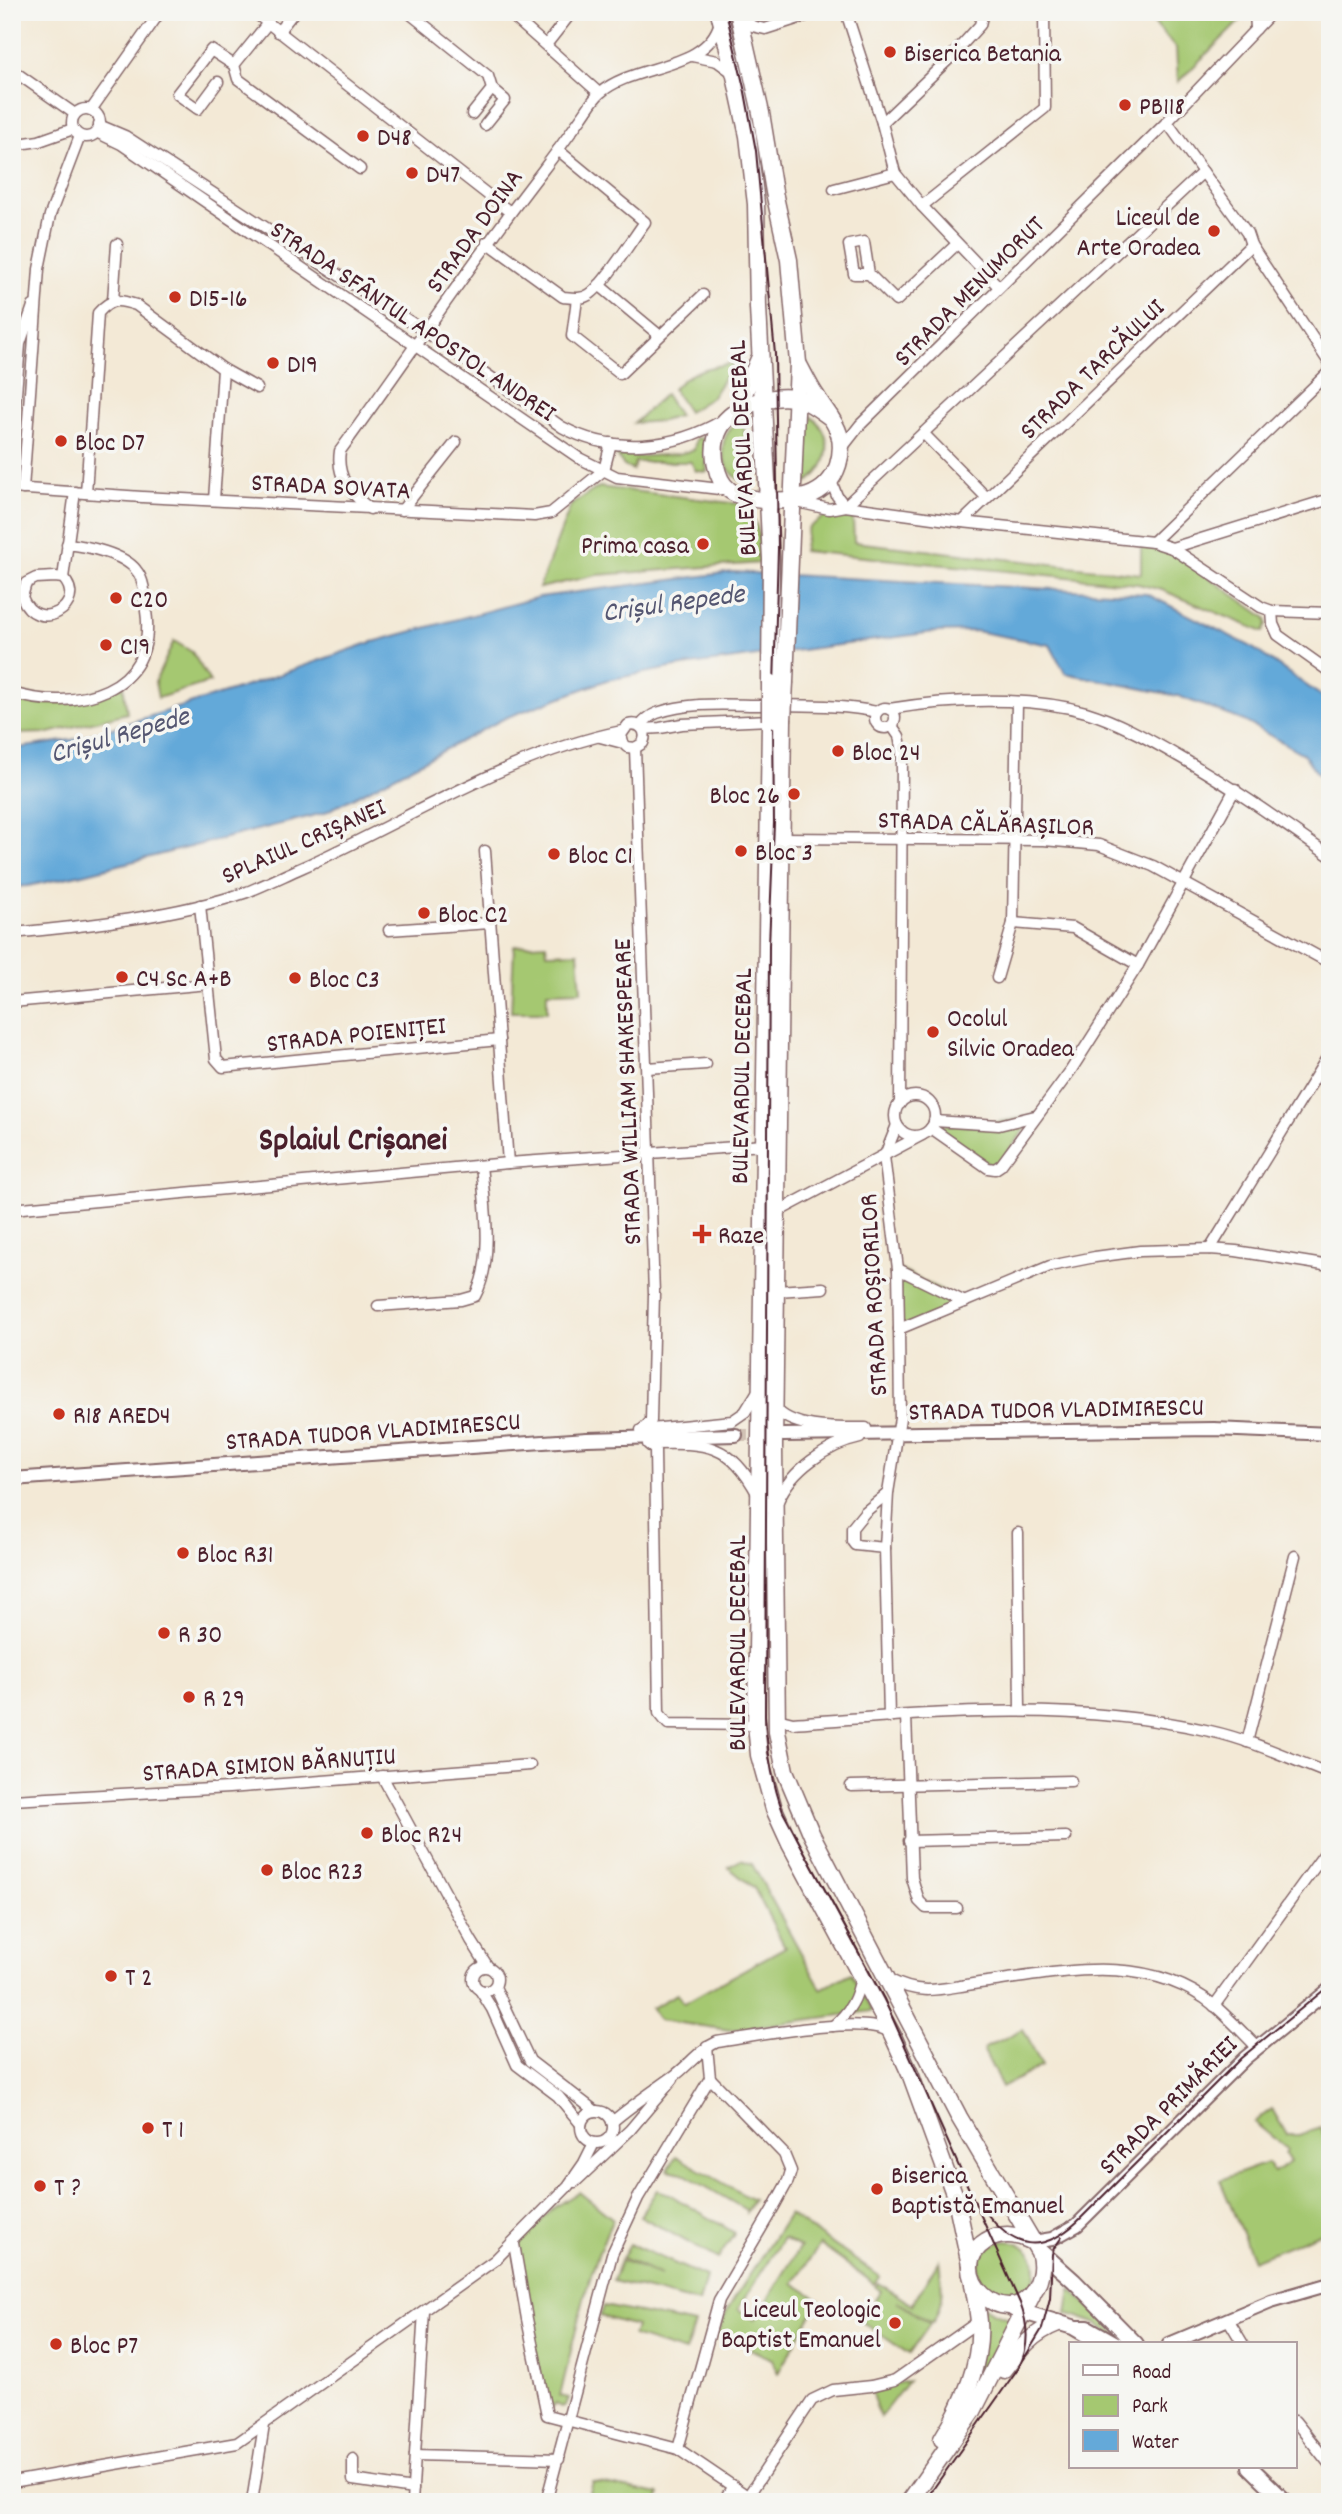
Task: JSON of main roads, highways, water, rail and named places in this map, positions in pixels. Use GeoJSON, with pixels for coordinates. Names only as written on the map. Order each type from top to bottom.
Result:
{"type":"FeatureCollection","features":[{"type":"Feature","properties":{"kind":"main road","name":"BULEVARDUL DECEBAL"},"geometry":{"type":"LineString","coordinates":[[739,12],[789,260],[798,363],[790,559],[776,720],[764,1145],[762,1384],[776,1724],[785,1771],[801,1811],[959,2118],[1035,2244],[1134,2342]]}},
{"type":"Feature","properties":{"kind":"main road","name":"BULEVARDUL DECEBAL"},"geometry":{"type":"LineString","coordinates":[[720,16],[736,76],[754,184],[780,838],[775,1406],[756,1725],[760,1755],[774,1809],[892,2034],[911,2076],[954,2191],[979,2321],[976,2352],[963,2401],[936,2449],[900,2502]]}},
{"type":"Feature","properties":{"kind":"main road"},"geometry":{"type":"LineString","coordinates":[[736,412],[760,354]]}},
{"type":"Feature","properties":{"kind":"main road"},"geometry":{"type":"LineString","coordinates":[[798,363],[831,418],[839,433],[841,448],[831,481],[813,495],[791,501],[751,499],[729,490],[718,473],[715,441],[722,425],[736,412],[763,401],[783,397],[809,403],[831,418]]}},
{"type":"Feature","properties":{"kind":"main road"},"geometry":{"type":"LineString","coordinates":[[973,2411],[1024,2312],[1041,2266],[1035,2244],[1016,2235],[992,2238],[978,2249],[971,2273],[978,2290],[986,2298],[1024,2312],[1065,2325],[1098,2342]]}},
{"type":"Feature","properties":{"kind":"main road"},"geometry":{"type":"LineString","coordinates":[[1007,2306],[1020,2303],[1033,2292]]}},
{"type":"Feature","properties":{"kind":"main road"},"geometry":{"type":"LineString","coordinates":[[909,2502],[973,2411],[1027,2341],[1042,2329],[1065,2325]]}},
{"type":"Feature","properties":{"kind":"main road"},"geometry":{"type":"LineString","coordinates":[[1251,2468],[1286,2502]]}},
{"type":"Feature","properties":{"kind":"water","name":"Crișul Repede"},"geometry":{"type":"Polygon","coordinates":[[[733,572],[1147,594],[1250,646],[1330,702],[1330,790],[1303,754],[1244,721],[1178,696],[1065,673],[1050,645],[975,631],[934,632],[676,667],[607,680],[505,718],[324,813],[87,873],[12,887],[12,749],[77,739],[241,688],[369,643],[539,597],[733,572]]]}},
{"type":"Feature","properties":{"kind":"tunnel"},"geometry":{"type":"LineString","coordinates":[[736,1435],[769,1435]]}},
{"type":"Feature","properties":{"kind":"tram line"},"geometry":{"type":"LineString","coordinates":[[726,12],[756,151],[775,354],[778,549],[773,720],[774,823],[769,945],[765,1715],[768,1752],[783,1812],[884,1999],[1020,2303],[1027,2335],[1019,2367]]}},
{"type":"Feature","properties":{"kind":"tram line"},"geometry":{"type":"LineString","coordinates":[[985,2211],[996,2224],[1017,2240],[1039,2243],[1064,2233],[1241,2058],[1330,1985]]}},
{"type":"Feature","properties":{"kind":"tram line"},"geometry":{"type":"LineString","coordinates":[[924,2502],[1019,2367],[1042,2329],[1050,2298],[1052,2254],[1062,2237]]}},
{"type":"Feature","properties":{"kind":"place","name":"Biserica Betania"},"geometry":{"type":"Point","coordinates":[890,52]}},
{"type":"Feature","properties":{"kind":"place","name":"PB118"},"geometry":{"type":"Point","coordinates":[1125,105]}},
{"type":"Feature","properties":{"kind":"place","name":"D48"},"geometry":{"type":"Point","coordinates":[363,136]}},
{"type":"Feature","properties":{"kind":"place","name":"D47"},"geometry":{"type":"Point","coordinates":[412,173]}},
{"type":"Feature","properties":{"kind":"place","name":"Liceul de Arte Oradea"},"geometry":{"type":"Point","coordinates":[1214,231]}},
{"type":"Feature","properties":{"kind":"place","name":"D15-16"},"geometry":{"type":"Point","coordinates":[175,297]}},
{"type":"Feature","properties":{"kind":"place","name":"D19"},"geometry":{"type":"Point","coordinates":[273,363]}},
{"type":"Feature","properties":{"kind":"place","name":"Bloc D7"},"geometry":{"type":"Point","coordinates":[61,441]}},
{"type":"Feature","properties":{"kind":"place","name":"Prima casa"},"geometry":{"type":"Point","coordinates":[703,544]}},
{"type":"Feature","properties":{"kind":"place","name":"C20"},"geometry":{"type":"Point","coordinates":[116,598]}},
{"type":"Feature","properties":{"kind":"place","name":"C19"},"geometry":{"type":"Point","coordinates":[106,645]}},
{"type":"Feature","properties":{"kind":"place","name":"Bloc 24"},"geometry":{"type":"Point","coordinates":[838,751]}},
{"type":"Feature","properties":{"kind":"place","name":"Bloc 26"},"geometry":{"type":"Point","coordinates":[794,794]}},
{"type":"Feature","properties":{"kind":"place","name":"Bloc 3"},"geometry":{"type":"Point","coordinates":[741,851]}},
{"type":"Feature","properties":{"kind":"place","name":"Bloc C1"},"geometry":{"type":"Point","coordinates":[554,854]}},
{"type":"Feature","properties":{"kind":"place","name":"Bloc C2"},"geometry":{"type":"Point","coordinates":[424,913]}},
{"type":"Feature","properties":{"kind":"place","name":"C4 Sc A+B"},"geometry":{"type":"Point","coordinates":[122,977]}},
{"type":"Feature","properties":{"kind":"place","name":"Bloc C3"},"geometry":{"type":"Point","coordinates":[295,978]}},
{"type":"Feature","properties":{"kind":"place","name":"Ocolul Silvic Oradea"},"geometry":{"type":"Point","coordinates":[933,1032]}},
{"type":"Feature","properties":{"kind":"place","name":"Raze"},"geometry":{"type":"Point","coordinates":[702,1234]}},
{"type":"Feature","properties":{"kind":"place","name":"R18 ARED4"},"geometry":{"type":"Point","coordinates":[59,1414]}},
{"type":"Feature","properties":{"kind":"place","name":"Bloc R31"},"geometry":{"type":"Point","coordinates":[183,1553]}},
{"type":"Feature","properties":{"kind":"place","name":"R 30"},"geometry":{"type":"Point","coordinates":[164,1633]}},
{"type":"Feature","properties":{"kind":"place","name":"R 29"},"geometry":{"type":"Point","coordinates":[189,1697]}},
{"type":"Feature","properties":{"kind":"place","name":"Bloc R24"},"geometry":{"type":"Point","coordinates":[367,1833]}},
{"type":"Feature","properties":{"kind":"place","name":"Bloc R23"},"geometry":{"type":"Point","coordinates":[267,1870]}},
{"type":"Feature","properties":{"kind":"place","name":"T 2"},"geometry":{"type":"Point","coordinates":[111,1976]}},
{"type":"Feature","properties":{"kind":"place","name":"T 1"},"geometry":{"type":"Point","coordinates":[148,2128]}},
{"type":"Feature","properties":{"kind":"place","name":"T ?"},"geometry":{"type":"Point","coordinates":[40,2186]}},
{"type":"Feature","properties":{"kind":"place","name":"Biserica Baptistă Emanuel"},"geometry":{"type":"Point","coordinates":[877,2189]}},
{"type":"Feature","properties":{"kind":"place","name":"Liceul Teologic Baptist Emanuel"},"geometry":{"type":"Point","coordinates":[895,2323]}},
{"type":"Feature","properties":{"kind":"place","name":"Bloc P7"},"geometry":{"type":"Point","coordinates":[56,2344]}},
{"type":"Feature","properties":{"kind":"district","name":"Splaiul Crișanei"},"geometry":{"type":"Point","coordinates":[353,1137]}}]}
